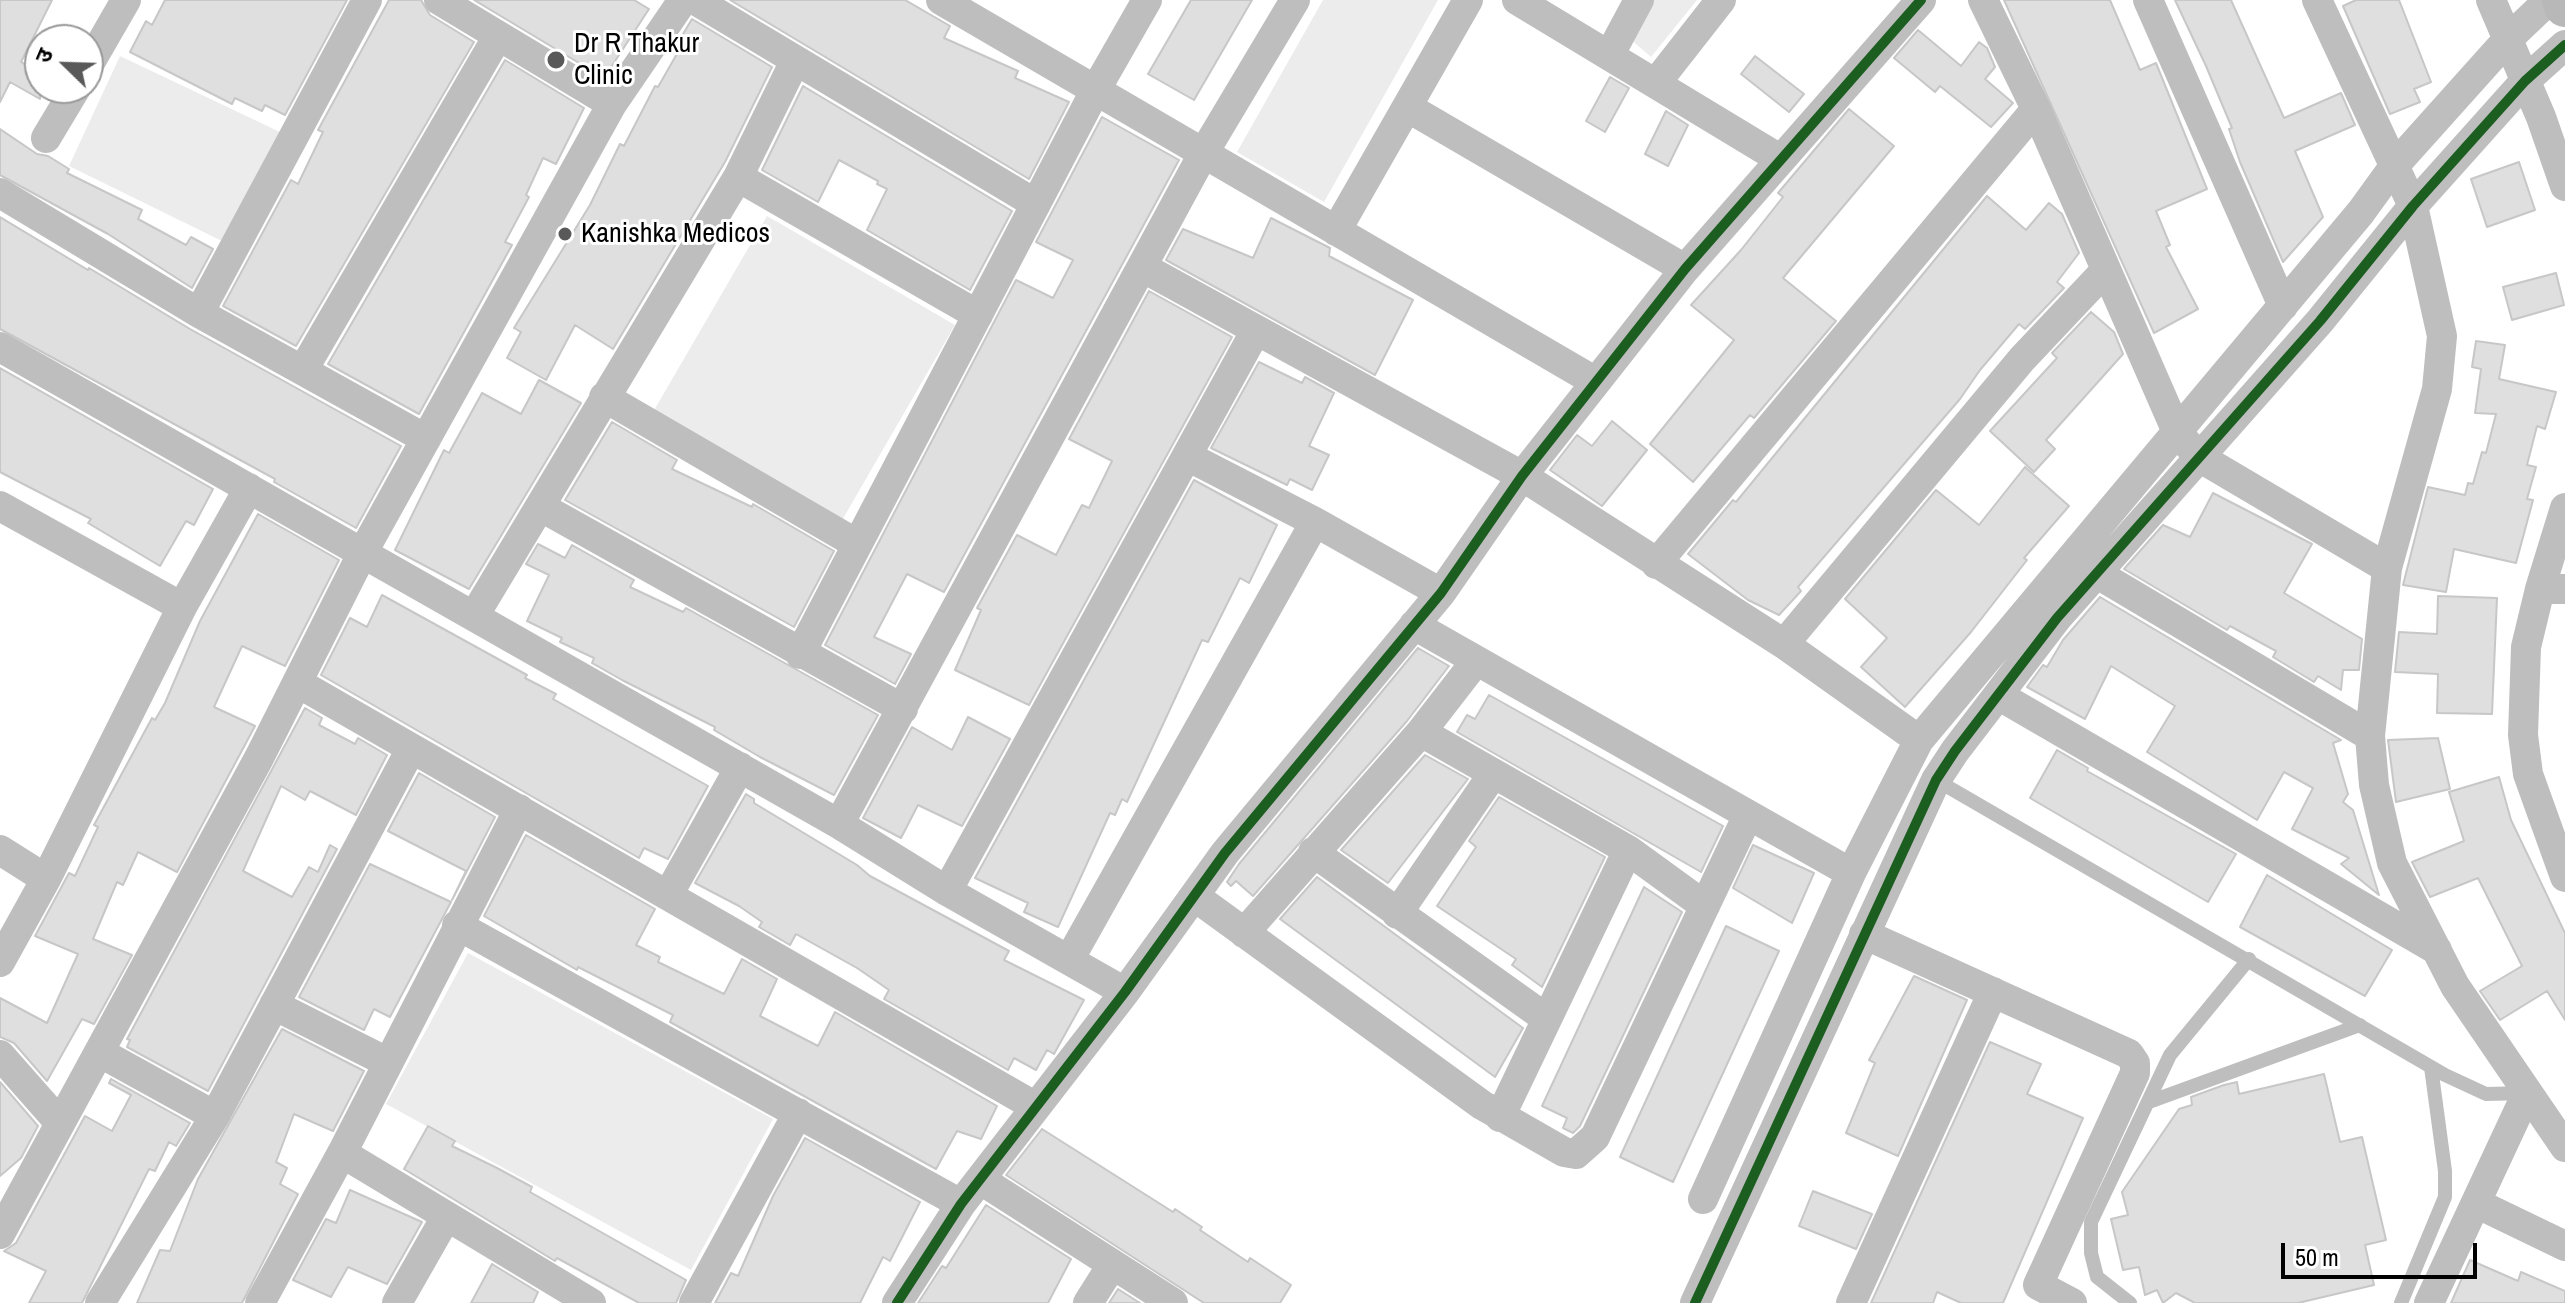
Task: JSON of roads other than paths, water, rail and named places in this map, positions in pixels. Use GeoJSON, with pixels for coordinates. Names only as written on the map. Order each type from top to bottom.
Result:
{"type":"FeatureCollection","features":[{"type":"Feature","properties":{"kind":"main road"},"geometry":{"type":"LineString","coordinates":[[2563,0],[2565,6]]}},
{"type":"Feature","properties":{"kind":"street"},"geometry":{"type":"LineString","coordinates":[[104,38],[126,0]]}},
{"type":"Feature","properties":{"kind":"street"},"geometry":{"type":"LineString","coordinates":[[199,313],[367,0]]}},
{"type":"Feature","properties":{"kind":"street"},"geometry":{"type":"LineString","coordinates":[[439,0],[612,104]]}},
{"type":"Feature","properties":{"kind":"street"},"geometry":{"type":"LineString","coordinates":[[0,1234],[298,683],[363,552],[612,104],[683,0]]}},
{"type":"Feature","properties":{"kind":"street"},"geometry":{"type":"LineString","coordinates":[[695,0],[1036,204]]}},
{"type":"Feature","properties":{"kind":"street"},"geometry":{"type":"LineString","coordinates":[[941,0],[977,9],[1095,91],[1596,382]]}},
{"type":"Feature","properties":{"kind":"street"},"geometry":{"type":"LineString","coordinates":[[800,654],[1095,91],[1147,0]]}},
{"type":"Feature","properties":{"kind":"street"},"geometry":{"type":"LineString","coordinates":[[839,824],[1203,154],[1295,0]]}},
{"type":"Feature","properties":{"kind":"street"},"geometry":{"type":"LineString","coordinates":[[1336,231],[1468,0]]}},
{"type":"Feature","properties":{"kind":"street"},"geometry":{"type":"LineString","coordinates":[[1517,0],[1780,159]]}},
{"type":"Feature","properties":{"kind":"street"},"geometry":{"type":"LineString","coordinates":[[1610,54],[1639,0]]}},
{"type":"Feature","properties":{"kind":"street"},"geometry":{"type":"LineString","coordinates":[[1656,83],[1721,0]]}},
{"type":"Feature","properties":{"kind":"street"},"geometry":{"type":"LineString","coordinates":[[897,1303],[961,1204],[1125,992],[1225,853],[1441,593],[1522,476],[1685,269],[1921,0]]}},
{"type":"Feature","properties":{"kind":"street"},"geometry":{"type":"LineString","coordinates":[[1983,0],[2036,109],[2177,432],[2199,457],[2387,568]]}},
{"type":"Feature","properties":{"kind":"street"},"geometry":{"type":"LineString","coordinates":[[2148,0],[2283,306]]}},
{"type":"Feature","properties":{"kind":"street"},"geometry":{"type":"LineString","coordinates":[[2317,0],[2413,206],[2442,336],[2437,389],[2387,568],[2370,736],[2374,785],[2392,863],[2455,986],[2565,1147]]}},
{"type":"Feature","properties":{"kind":"street"},"geometry":{"type":"LineString","coordinates":[[2491,0],[2565,186]]}},
{"type":"Feature","properties":{"kind":"street"},"geometry":{"type":"LineString","coordinates":[[1703,1199],[1848,878],[1919,740],[2283,306],[2395,165],[2508,39],[2549,0]]}},
{"type":"Feature","properties":{"kind":"street"},"geometry":{"type":"LineString","coordinates":[[303,370],[498,36]]}},
{"type":"Feature","properties":{"kind":"street"},"geometry":{"type":"LineString","coordinates":[[1695,1303],[1936,780],[1998,695],[2096,573],[2320,321],[2413,206],[2525,81],[2565,45]]}},
{"type":"Feature","properties":{"kind":"street"},"geometry":{"type":"LineString","coordinates":[[474,616],[738,177],[795,61]]}},
{"type":"Feature","properties":{"kind":"street"},"geometry":{"type":"LineString","coordinates":[[46,138],[66,104]]}},
{"type":"Feature","properties":{"kind":"street"},"geometry":{"type":"LineString","coordinates":[[1407,107],[1685,269]]}},
{"type":"Feature","properties":{"kind":"street"},"geometry":{"type":"LineString","coordinates":[[1656,564],[2036,109]]}},
{"type":"Feature","properties":{"kind":"street"},"geometry":{"type":"LineString","coordinates":[[738,177],[978,315]]}},
{"type":"Feature","properties":{"kind":"street"},"geometry":{"type":"LineString","coordinates":[[0,193],[199,313],[426,439]]}},
{"type":"Feature","properties":{"kind":"street"},"geometry":{"type":"LineString","coordinates":[[1142,267],[1255,332],[1522,476],[1784,644],[1919,740]]}},
{"type":"Feature","properties":{"kind":"street"},"geometry":{"type":"LineString","coordinates":[[1784,644],[2022,359],[2106,270]]}},
{"type":"Feature","properties":{"kind":"street"},"geometry":{"type":"LineString","coordinates":[[947,891],[1255,332]]}},
{"type":"Feature","properties":{"kind":"street"},"geometry":{"type":"LineString","coordinates":[[0,347],[740,767],[947,891],[1125,992]]}},
{"type":"Feature","properties":{"kind":"street"},"geometry":{"type":"LineString","coordinates":[[604,397],[857,544]]}},
{"type":"Feature","properties":{"kind":"street"},"geometry":{"type":"LineString","coordinates":[[1187,456],[1315,522],[1441,593]]}},
{"type":"Feature","properties":{"kind":"street"},"geometry":{"type":"LineString","coordinates":[[0,962],[46,879],[182,607],[249,488]]}},
{"type":"Feature","properties":{"kind":"street"},"geometry":{"type":"LineString","coordinates":[[0,506],[182,607]]}},
{"type":"Feature","properties":{"kind":"street"},"geometry":{"type":"LineString","coordinates":[[541,507],[903,709]]}},
{"type":"Feature","properties":{"kind":"street"},"geometry":{"type":"LineString","coordinates":[[2565,508],[2552,589],[2526,647],[2523,735],[2528,774],[2565,877]]}},
{"type":"Feature","properties":{"kind":"street"},"geometry":{"type":"LineString","coordinates":[[1069,960],[1315,522]]}},
{"type":"Feature","properties":{"kind":"street"},"geometry":{"type":"LineString","coordinates":[[2096,573],[2370,736]]}},
{"type":"Feature","properties":{"kind":"street"},"geometry":{"type":"LineString","coordinates":[[1414,625],[1748,815],[1879,901]]}},
{"type":"Feature","properties":{"kind":"street"},"geometry":{"type":"LineString","coordinates":[[1244,933],[1421,732],[1476,661]]}},
{"type":"Feature","properties":{"kind":"street"},"geometry":{"type":"LineString","coordinates":[[298,683],[1036,1107]]}},
{"type":"Feature","properties":{"kind":"street"},"geometry":{"type":"LineString","coordinates":[[1998,695],[2437,950]]}},
{"type":"Feature","properties":{"kind":"street"},"geometry":{"type":"LineString","coordinates":[[1421,732],[1628,850],[1705,906]]}},
{"type":"Feature","properties":{"kind":"street"},"geometry":{"type":"LineString","coordinates":[[100,1303],[215,1116],[411,749]]}},
{"type":"Feature","properties":{"kind":"street"},"geometry":{"type":"LineString","coordinates":[[668,895],[740,767]]}},
{"type":"Feature","properties":{"kind":"street"},"geometry":{"type":"LineString","coordinates":[[1397,914],[1493,774]]}},
{"type":"Feature","properties":{"kind":"street"},"geometry":{"type":"LineString","coordinates":[[260,1303],[342,1153],[519,809]]}},
{"type":"Feature","properties":{"kind":"street"},"geometry":{"type":"LineString","coordinates":[[1194,896],[1500,1117],[1564,1152],[1576,1154],[1587,1148],[1748,815]]}},
{"type":"Feature","properties":{"kind":"street"},"geometry":{"type":"LineString","coordinates":[[0,850],[46,879]]}},
{"type":"Feature","properties":{"kind":"street"},"geometry":{"type":"LineString","coordinates":[[1500,1117],[1628,850]]}},
{"type":"Feature","properties":{"kind":"street"},"geometry":{"type":"LineString","coordinates":[[1313,852],[1547,1019]]}},
{"type":"Feature","properties":{"kind":"street"},"geometry":{"type":"LineString","coordinates":[[457,925],[961,1204]]}},
{"type":"Feature","properties":{"kind":"street"},"geometry":{"type":"LineString","coordinates":[[1864,934],[2129,1054],[2135,1063],[2135,1073],[2034,1294],[2072,1303]]}},
{"type":"Feature","properties":{"kind":"street"},"geometry":{"type":"LineString","coordinates":[[1851,1303],[1993,992]]}},
{"type":"Feature","properties":{"kind":"street"},"geometry":{"type":"LineString","coordinates":[[274,1005],[387,1062]]}},
{"type":"Feature","properties":{"kind":"street"},"geometry":{"type":"LineString","coordinates":[[99,1052],[215,1116]]}},
{"type":"Feature","properties":{"kind":"street"},"geometry":{"type":"LineString","coordinates":[[0,1055],[59,1122]]}},
{"type":"Feature","properties":{"kind":"street"},"geometry":{"type":"LineString","coordinates":[[2429,1303],[2527,1093]]}},
{"type":"Feature","properties":{"kind":"street"},"geometry":{"type":"LineString","coordinates":[[694,1303],[798,1113]]}},
{"type":"Feature","properties":{"kind":"street"},"geometry":{"type":"LineString","coordinates":[[342,1153],[446,1217],[554,1294],[591,1303]]}},
{"type":"Feature","properties":{"kind":"street"},"geometry":{"type":"LineString","coordinates":[[981,1180],[1173,1303]]}},
{"type":"Feature","properties":{"kind":"street"},"geometry":{"type":"LineString","coordinates":[[2476,1203],[2565,1246]]}},
{"type":"Feature","properties":{"kind":"street"},"geometry":{"type":"LineString","coordinates":[[397,1303],[446,1217]]}},
{"type":"Feature","properties":{"kind":"street"},"geometry":{"type":"LineString","coordinates":[[1088,1303],[1112,1265]]}},
{"type":"Feature","properties":{"kind":"lane"},"geometry":{"type":"LineString","coordinates":[[1936,780],[2431,1067],[2486,1094],[2527,1093]]}},
{"type":"Feature","properties":{"kind":"lane"},"geometry":{"type":"LineString","coordinates":[[2130,1303],[2097,1277],[2091,1253],[2091,1222],[2170,1055],[2249,959]]}},
{"type":"Feature","properties":{"kind":"lane"},"geometry":{"type":"LineString","coordinates":[[2149,1102],[2360,1025]]}},
{"type":"Feature","properties":{"kind":"lane"},"geometry":{"type":"LineString","coordinates":[[2401,1303],[2445,1197],[2445,1171],[2431,1067]]}},
{"type":"Feature","properties":{"kind":"place","name":"Dr R Thakur Clinic"},"geometry":{"type":"Point","coordinates":[556,60]}},
{"type":"Feature","properties":{"kind":"place","name":"Kanishka Medicos"},"geometry":{"type":"Point","coordinates":[565,234]}}]}
